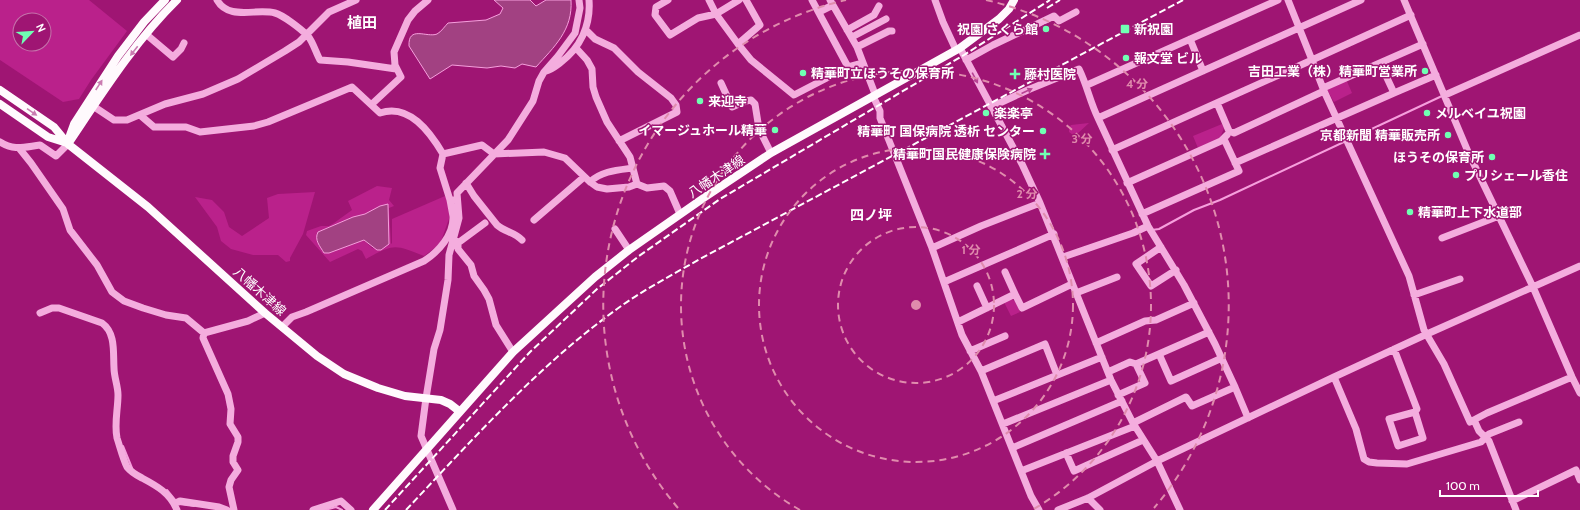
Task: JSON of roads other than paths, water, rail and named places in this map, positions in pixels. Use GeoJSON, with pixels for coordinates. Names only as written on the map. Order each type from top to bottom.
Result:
{"type":"FeatureCollection","features":[{"type":"Feature","properties":{"kind":"main road"},"geometry":{"type":"LineString","coordinates":[[68,144],[74,124],[115,61],[144,22],[165,0]]}},
{"type":"Feature","properties":{"kind":"main road"},"geometry":{"type":"LineString","coordinates":[[68,144],[93,106],[146,35],[177,0]]}},
{"type":"Feature","properties":{"kind":"main road","name":"八幡木津線"},"geometry":{"type":"LineString","coordinates":[[372,510],[513,352],[584,286],[629,250],[771,153],[958,49],[999,19],[1009,9],[1014,0]]}},
{"type":"Feature","properties":{"kind":"main road"},"geometry":{"type":"LineString","coordinates":[[0,90],[54,127],[68,144]]}},
{"type":"Feature","properties":{"kind":"main road"},"geometry":{"type":"LineString","coordinates":[[0,104],[48,137],[68,144]]}},
{"type":"Feature","properties":{"kind":"main road","name":"八幡木津線"},"geometry":{"type":"LineString","coordinates":[[68,144],[148,207],[265,313],[317,356],[344,374],[378,388],[405,396],[441,400],[450,404],[459,411]]}},
{"type":"Feature","properties":{"kind":"street"},"geometry":{"type":"LineString","coordinates":[[217,0],[224,8],[230,11],[272,12],[278,14],[307,35],[320,60],[348,62],[396,69]]}},
{"type":"Feature","properties":{"kind":"street"},"geometry":{"type":"LineString","coordinates":[[93,106],[114,120],[127,120],[165,104],[203,94],[238,79],[289,48],[307,35],[329,12],[356,0]]}},
{"type":"Feature","properties":{"kind":"street"},"geometry":{"type":"LineString","coordinates":[[372,104],[401,77],[396,69],[394,52],[408,20],[415,11],[428,0]]}},
{"type":"Feature","properties":{"kind":"street"},"geometry":{"type":"LineString","coordinates":[[282,327],[292,317],[424,261],[442,245],[451,228],[453,218],[453,200],[466,183],[508,140],[533,101],[539,81],[544,72],[558,56],[574,32],[580,8],[579,0]]}},
{"type":"Feature","properties":{"kind":"street"},"geometry":{"type":"LineString","coordinates":[[668,0],[656,7],[655,14],[670,35],[698,18],[716,14],[739,0]]}},
{"type":"Feature","properties":{"kind":"street"},"geometry":{"type":"LineString","coordinates":[[709,0],[716,14],[751,60],[794,94],[848,67],[863,63]]}},
{"type":"Feature","properties":{"kind":"street"},"geometry":{"type":"LineString","coordinates":[[738,44],[760,25],[746,0]]}},
{"type":"Feature","properties":{"kind":"street"},"geometry":{"type":"LineString","coordinates":[[812,0],[848,67]]}},
{"type":"Feature","properties":{"kind":"street"},"geometry":{"type":"LineString","coordinates":[[935,0],[943,22],[966,60],[1022,164],[1054,234],[1072,284],[1111,380],[1134,425],[1158,461],[1180,510]]}},
{"type":"Feature","properties":{"kind":"street"},"geometry":{"type":"LineString","coordinates":[[1086,84],[1278,0]]}},
{"type":"Feature","properties":{"kind":"street"},"geometry":{"type":"LineString","coordinates":[[1288,0],[1298,28],[1337,119],[1396,245],[1408,276],[1424,330],[1444,364],[1470,422],[1487,412],[1572,377]]}},
{"type":"Feature","properties":{"kind":"street"},"geometry":{"type":"LineString","coordinates":[[1098,118],[1360,0]]}},
{"type":"Feature","properties":{"kind":"street"},"geometry":{"type":"LineString","coordinates":[[1404,0],[1469,154],[1533,287],[1580,393]]}},
{"type":"Feature","properties":{"kind":"street"},"geometry":{"type":"LineString","coordinates":[[544,72],[549,71],[576,48],[586,30],[591,1]]}},
{"type":"Feature","properties":{"kind":"street"},"geometry":{"type":"LineString","coordinates":[[819,12],[831,3],[857,47],[880,111],[882,124],[932,248],[958,322],[970,352],[981,371],[1031,496],[1039,510]]}},
{"type":"Feature","properties":{"kind":"street"},"geometry":{"type":"LineString","coordinates":[[847,30],[875,14],[879,6]]}},
{"type":"Feature","properties":{"kind":"street"},"geometry":{"type":"LineString","coordinates":[[966,60],[993,45],[1054,16],[1059,21],[1076,12]]}},
{"type":"Feature","properties":{"kind":"street"},"geometry":{"type":"LineString","coordinates":[[1112,150],[1411,16]]}},
{"type":"Feature","properties":{"kind":"street"},"geometry":{"type":"LineString","coordinates":[[852,37],[886,19]]}},
{"type":"Feature","properties":{"kind":"street"},"geometry":{"type":"LineString","coordinates":[[586,30],[595,39],[614,48],[638,72],[672,98],[676,105],[677,112],[619,140]]}},
{"type":"Feature","properties":{"kind":"street"},"geometry":{"type":"LineString","coordinates":[[857,47],[889,31],[892,31]]}},
{"type":"Feature","properties":{"kind":"street"},"geometry":{"type":"LineString","coordinates":[[146,35],[173,57],[181,49],[184,42]]}},
{"type":"Feature","properties":{"kind":"street"},"geometry":{"type":"LineString","coordinates":[[1445,95],[1580,35]]}},
{"type":"Feature","properties":{"kind":"street"},"geometry":{"type":"LineString","coordinates":[[1190,39],[1203,71]]}},
{"type":"Feature","properties":{"kind":"street"},"geometry":{"type":"LineString","coordinates":[[1217,103],[1229,131],[1234,133],[1324,89],[1423,44]]}},
{"type":"Feature","properties":{"kind":"street"},"geometry":{"type":"LineString","coordinates":[[576,48],[587,60],[592,69],[593,87],[596,97],[607,122],[630,157],[638,184]]}},
{"type":"Feature","properties":{"kind":"street"},"geometry":{"type":"LineString","coordinates":[[1380,63],[1394,93]]}},
{"type":"Feature","properties":{"kind":"street"},"geometry":{"type":"LineString","coordinates":[[991,107],[1030,89],[1080,69],[1098,118],[1127,183],[1148,226],[1176,270],[1209,332],[1248,418]]}},
{"type":"Feature","properties":{"kind":"street"},"geometry":{"type":"LineString","coordinates":[[1235,163],[1436,75]]}},
{"type":"Feature","properties":{"kind":"street"},"geometry":{"type":"LineString","coordinates":[[721,83],[732,108],[751,100],[755,104],[759,129],[771,153]]}},
{"type":"Feature","properties":{"kind":"street"},"geometry":{"type":"LineString","coordinates":[[140,115],[154,127],[186,127],[200,132],[254,126],[268,122],[352,87],[380,112],[401,112],[415,119],[432,137],[443,154],[440,168],[459,218],[455,241],[449,255],[448,280],[440,330],[434,349],[421,436],[453,510]]}},
{"type":"Feature","properties":{"kind":"street"},"geometry":{"type":"LineString","coordinates":[[1127,183],[1224,139],[1229,131]]}},
{"type":"Feature","properties":{"kind":"street"},"geometry":{"type":"LineString","coordinates":[[1142,214],[1239,171],[1224,139]]}},
{"type":"Feature","properties":{"kind":"street"},"geometry":{"type":"LineString","coordinates":[[0,142],[9,147],[19,148],[40,145],[56,156],[68,144]]}},
{"type":"Feature","properties":{"kind":"street"},"geometry":{"type":"LineString","coordinates":[[443,154],[482,145],[494,154],[544,152],[565,158],[597,187],[607,189],[629,187],[638,184],[646,188],[664,186],[670,191],[680,214]]}},
{"type":"Feature","properties":{"kind":"street"},"geometry":{"type":"LineString","coordinates":[[19,148],[63,209],[70,230],[97,265],[112,292],[130,304],[166,315],[186,318],[204,333]]}},
{"type":"Feature","properties":{"kind":"street"},"geometry":{"type":"LineString","coordinates":[[590,182],[602,174],[633,168]]}},
{"type":"Feature","properties":{"kind":"street"},"geometry":{"type":"LineString","coordinates":[[534,220],[584,176]]}},
{"type":"Feature","properties":{"kind":"street"},"geometry":{"type":"LineString","coordinates":[[466,183],[474,196],[497,225],[502,229],[515,234],[522,240]]}},
{"type":"Feature","properties":{"kind":"street"},"geometry":{"type":"LineString","coordinates":[[932,248],[981,226],[1040,203]]}},
{"type":"Feature","properties":{"kind":"street"},"geometry":{"type":"LineString","coordinates":[[1442,238],[1499,216]]}},
{"type":"Feature","properties":{"kind":"street"},"geometry":{"type":"LineString","coordinates":[[455,241],[485,223]]}},
{"type":"Feature","properties":{"kind":"street"},"geometry":{"type":"LineString","coordinates":[[1063,257],[1133,233],[1148,226]]}},
{"type":"Feature","properties":{"kind":"street"},"geometry":{"type":"LineString","coordinates":[[614,229],[629,250]]}},
{"type":"Feature","properties":{"kind":"street"},"geometry":{"type":"LineString","coordinates":[[944,282],[1054,234]]}},
{"type":"Feature","properties":{"kind":"street"},"geometry":{"type":"LineString","coordinates":[[455,241],[458,249],[470,265],[474,276],[487,295],[496,325],[513,352]]}},
{"type":"Feature","properties":{"kind":"street"},"geometry":{"type":"LineString","coordinates":[[1161,247],[1136,264],[1151,286],[1176,270]]}},
{"type":"Feature","properties":{"kind":"street"},"geometry":{"type":"LineString","coordinates":[[1058,510],[1088,498],[1158,461],[1334,377],[1580,266]]}},
{"type":"Feature","properties":{"kind":"street"},"geometry":{"type":"LineString","coordinates":[[1005,272],[1022,308],[1072,284]]}},
{"type":"Feature","properties":{"kind":"street"},"geometry":{"type":"LineString","coordinates":[[1076,293],[1117,277]]}},
{"type":"Feature","properties":{"kind":"street"},"geometry":{"type":"LineString","coordinates":[[1414,295],[1460,279]]}},
{"type":"Feature","properties":{"kind":"street"},"geometry":{"type":"LineString","coordinates":[[977,286],[987,308]]}},
{"type":"Feature","properties":{"kind":"street"},"geometry":{"type":"LineString","coordinates":[[958,322],[1015,294]]}},
{"type":"Feature","properties":{"kind":"street"},"geometry":{"type":"LineString","coordinates":[[1096,343],[1145,321],[1156,320],[1194,303]]}},
{"type":"Feature","properties":{"kind":"street"},"geometry":{"type":"LineString","coordinates":[[40,313],[52,308],[59,308],[102,323],[106,326],[110,333],[114,352],[114,370],[118,394],[116,420],[117,436],[127,467],[133,473],[160,488],[177,505],[219,507],[226,510]]}},
{"type":"Feature","properties":{"kind":"street"},"geometry":{"type":"LineString","coordinates":[[204,333],[248,321],[265,313]]}},
{"type":"Feature","properties":{"kind":"street"},"geometry":{"type":"LineString","coordinates":[[1108,372],[1130,362],[1136,364],[1209,332]]}},
{"type":"Feature","properties":{"kind":"street"},"geometry":{"type":"LineString","coordinates":[[204,333],[203,338],[226,387],[231,408],[230,424],[238,437],[238,442],[233,456],[233,462],[238,470],[231,480],[229,487],[234,510]]}},
{"type":"Feature","properties":{"kind":"street"},"geometry":{"type":"LineString","coordinates":[[970,352],[1005,336]]}},
{"type":"Feature","properties":{"kind":"street"},"geometry":{"type":"LineString","coordinates":[[981,371],[1046,344],[1057,375]]}},
{"type":"Feature","properties":{"kind":"street"},"geometry":{"type":"LineString","coordinates":[[1394,349],[1417,409],[1415,412],[1423,438],[1398,446],[1389,419],[1415,412]]}},
{"type":"Feature","properties":{"kind":"street"},"geometry":{"type":"LineString","coordinates":[[1159,354],[1171,381],[1222,358]]}},
{"type":"Feature","properties":{"kind":"street"},"geometry":{"type":"LineString","coordinates":[[993,400],[1102,357]]}},
{"type":"Feature","properties":{"kind":"street"},"geometry":{"type":"LineString","coordinates":[[1012,448],[1120,398],[1145,383],[1136,364]]}},
{"type":"Feature","properties":{"kind":"street"},"geometry":{"type":"LineString","coordinates":[[1334,377],[1356,429],[1363,457],[1369,462],[1396,465],[1407,464],[1481,442],[1485,436],[1520,422]]}},
{"type":"Feature","properties":{"kind":"street"},"geometry":{"type":"LineString","coordinates":[[1003,424],[1111,380]]}},
{"type":"Feature","properties":{"kind":"street"},"geometry":{"type":"LineString","coordinates":[[1021,471],[1134,425],[1186,397],[1192,406],[1235,387]]}},
{"type":"Feature","properties":{"kind":"street"},"geometry":{"type":"LineString","coordinates":[[1474,420],[1479,431],[1489,441],[1516,510]]}},
{"type":"Feature","properties":{"kind":"street"},"geometry":{"type":"LineString","coordinates":[[1066,453],[1074,471],[1143,440]]}},
{"type":"Feature","properties":{"kind":"street"},"geometry":{"type":"LineString","coordinates":[[1512,501],[1576,470],[1580,480]]}},
{"type":"Feature","properties":{"kind":"street"},"geometry":{"type":"LineString","coordinates":[[1088,498],[1100,510]]}},
{"type":"Feature","properties":{"kind":"street"},"geometry":{"type":"LineString","coordinates":[[313,510],[341,501],[351,510]]}},
{"type":"Feature","properties":{"kind":"waterway"},"geometry":{"type":"LineString","coordinates":[[1152,230],[1159,229],[1194,210],[1220,200],[1442,96]]}},
{"type":"Feature","properties":{"kind":"waterway"},"geometry":{"type":"LineString","coordinates":[[123,446],[132,468]]}},
{"type":"Feature","properties":{"kind":"waterway"},"geometry":{"type":"LineString","coordinates":[[167,490],[176,501]]}},
{"type":"Feature","properties":{"kind":"waterway"},"geometry":{"type":"LineString","coordinates":[[179,504],[194,506]]}},
{"type":"Feature","properties":{"kind":"waterway"},"geometry":{"type":"LineString","coordinates":[[325,510],[336,507],[342,510]]}},
{"type":"Feature","properties":{"kind":"railway"},"geometry":{"type":"LineString","coordinates":[[385,510],[530,352],[597,289],[639,256],[720,199],[964,55],[1050,0]]}},
{"type":"Feature","properties":{"kind":"railway"},"geometry":{"type":"LineString","coordinates":[[1047,8],[1060,0]]}},
{"type":"Feature","properties":{"kind":"railway"},"geometry":{"type":"LineString","coordinates":[[406,510],[481,430],[533,379],[588,331],[627,302],[700,259],[1183,0]]}},
{"type":"Feature","properties":{"kind":"place","name":"祝園 さくら館"},"geometry":{"type":"Point","coordinates":[1046,29]}},
{"type":"Feature","properties":{"kind":"place","name":"新祝園"},"geometry":{"type":"Point","coordinates":[1125,29]}},
{"type":"Feature","properties":{"kind":"place","name":"報文堂 ビル"},"geometry":{"type":"Point","coordinates":[1126,58]}},
{"type":"Feature","properties":{"kind":"place","name":"吉田工業（株）精華町営業所"},"geometry":{"type":"Point","coordinates":[1425,71]}},
{"type":"Feature","properties":{"kind":"place","name":"精華町立ほうその保育所"},"geometry":{"type":"Point","coordinates":[803,73]}},
{"type":"Feature","properties":{"kind":"place","name":"藤村医院"},"geometry":{"type":"Point","coordinates":[1015,74]}},
{"type":"Feature","properties":{"kind":"place","name":"来迎寺"},"geometry":{"type":"Point","coordinates":[700,101]}},
{"type":"Feature","properties":{"kind":"place","name":"楽楽亭"},"geometry":{"type":"Point","coordinates":[986,113]}},
{"type":"Feature","properties":{"kind":"place","name":"メルベイユ祝園"},"geometry":{"type":"Point","coordinates":[1427,113]}},
{"type":"Feature","properties":{"kind":"place","name":"イマージュホール精華"},"geometry":{"type":"Point","coordinates":[775,130]}},
{"type":"Feature","properties":{"kind":"place","name":"精華町 国保病院 透析 センター"},"geometry":{"type":"Point","coordinates":[1043,131]}},
{"type":"Feature","properties":{"kind":"place","name":"京都新聞 精華販売所"},"geometry":{"type":"Point","coordinates":[1448,135]}},
{"type":"Feature","properties":{"kind":"place","name":"精華町国民健康保険病院"},"geometry":{"type":"Point","coordinates":[1045,154]}},
{"type":"Feature","properties":{"kind":"place","name":"ほうその保育所"},"geometry":{"type":"Point","coordinates":[1492,157]}},
{"type":"Feature","properties":{"kind":"place","name":"プリシェール香住"},"geometry":{"type":"Point","coordinates":[1456,175]}},
{"type":"Feature","properties":{"kind":"place","name":"精華町上下水道部"},"geometry":{"type":"Point","coordinates":[1410,212]}},
{"type":"Feature","properties":{"kind":"district","name":"植田"},"geometry":{"type":"Point","coordinates":[362,23]}},
{"type":"Feature","properties":{"kind":"district","name":"四ノ坪"},"geometry":{"type":"Point","coordinates":[871,215]}}]}
